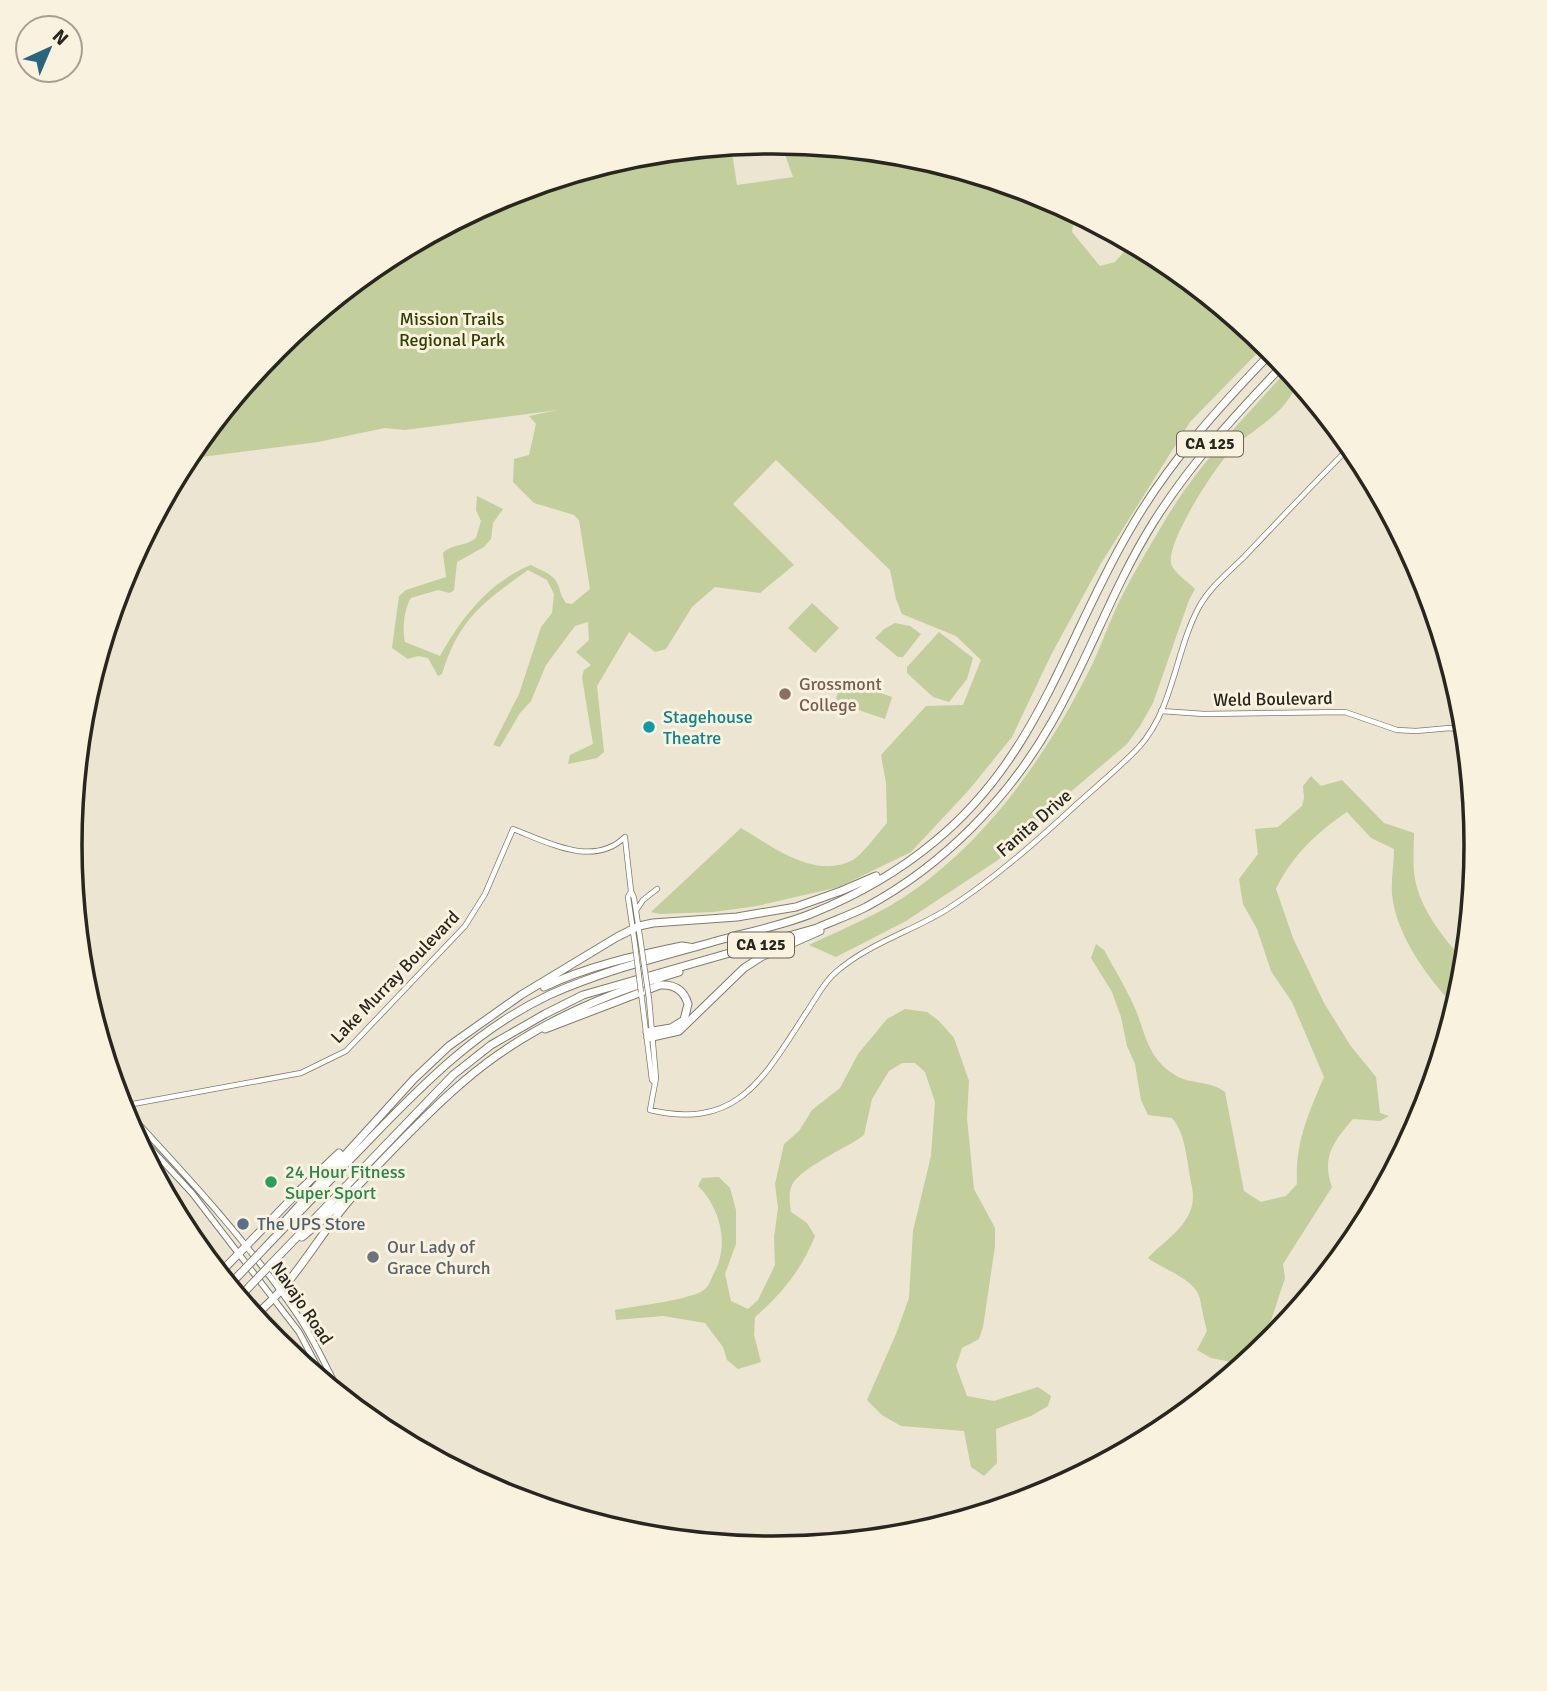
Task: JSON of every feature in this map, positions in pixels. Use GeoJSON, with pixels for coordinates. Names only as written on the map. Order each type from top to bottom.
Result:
{"type":"FeatureCollection","features":[{"type":"Feature","properties":{"kind":"highway","name":"CA 125"},"geometry":{"type":"LineString","coordinates":[[235,1279],[424,1084],[456,1054],[517,1012],[587,979],[812,914],[891,873],[932,844],[958,821],[1003,771],[1021,744],[1052,689],[1107,573],[1146,503],[1214,413],[1265,360]]}},
{"type":"Feature","properties":{"kind":"highway","name":"CA 125"},"geometry":{"type":"LineString","coordinates":[[246,1291],[453,1075],[491,1045],[583,995],[817,928],[854,913],[908,880],[939,857],[978,821],[1014,779],[1053,721],[1152,524],[1222,429],[1276,372]]}},
{"type":"Feature","properties":{"kind":"highway"},"geometry":{"type":"LineString","coordinates":[[226,1267],[299,1191],[449,1046],[505,1006],[635,928],[737,917],[796,906],[891,873]]}},
{"type":"Feature","properties":{"kind":"highway"},"geometry":{"type":"LineString","coordinates":[[651,1034],[673,1034],[682,1029],[734,976],[761,957],[854,913]]}},
{"type":"Feature","properties":{"kind":"highway"},"geometry":{"type":"LineString","coordinates":[[505,1006],[588,968],[617,959],[682,946],[693,948]]}},
{"type":"Feature","properties":{"kind":"highway"},"geometry":{"type":"LineString","coordinates":[[279,1256],[317,1224],[463,1081],[518,1040],[556,1018],[616,992],[732,953]]}},
{"type":"Feature","properties":{"kind":"highway"},"geometry":{"type":"LineString","coordinates":[[518,1040],[660,985],[675,987],[686,999],[688,1007],[685,1017],[674,1027],[651,1034]]}},
{"type":"Feature","properties":{"kind":"highway"},"geometry":{"type":"LineString","coordinates":[[260,1253],[296,1208],[388,1107]]}},
{"type":"Feature","properties":{"kind":"highway"},"geometry":{"type":"LineString","coordinates":[[262,1310],[274,1300],[331,1222],[395,1149]]}},
{"type":"Feature","properties":{"kind":"main road","name":"Fanita Drive"},"geometry":{"type":"LineString","coordinates":[[651,1034],[654,1082],[650,1110],[687,1116],[704,1115],[728,1105],[747,1092],[767,1072],[833,974],[882,941],[914,928],[948,909],[1005,867],[1126,760],[1145,739],[1161,711],[1192,624],[1209,592],[1343,454]]}},
{"type":"Feature","properties":{"kind":"main road","name":"Weld Boulevard"},"geometry":{"type":"LineString","coordinates":[[1161,711],[1204,714],[1345,712],[1397,730],[1454,729]]}},
{"type":"Feature","properties":{"kind":"main road","name":"Lake Murray Boulevard"},"geometry":{"type":"LineString","coordinates":[[132,1103],[301,1073],[346,1051],[465,926],[485,894],[513,828],[571,850],[587,852],[607,850],[625,837],[631,891]]}},
{"type":"Feature","properties":{"kind":"main road"},"geometry":{"type":"LineString","coordinates":[[636,910],[643,900],[657,889]]}},
{"type":"Feature","properties":{"kind":"main road"},"geometry":{"type":"LineString","coordinates":[[631,891],[636,910],[635,928]]}},
{"type":"Feature","properties":{"kind":"main road"},"geometry":{"type":"LineString","coordinates":[[631,891],[628,897],[651,1034]]}},
{"type":"Feature","properties":{"kind":"main road","name":"Navajo Road"},"geometry":{"type":"LineString","coordinates":[[147,1136],[299,1332],[315,1362]]}},
{"type":"Feature","properties":{"kind":"main road"},"geometry":{"type":"LineString","coordinates":[[153,1148],[173,1167]]}},
{"type":"Feature","properties":{"kind":"main road","name":"Navajo Road"},"geometry":{"type":"LineString","coordinates":[[173,1167],[198,1189],[246,1247],[315,1344],[331,1376]]}},
{"type":"Feature","properties":{"kind":"green space","name":"Mission Trails Regional Park"},"geometry":{"type":"Polygon","coordinates":[[[785,154],[864,160],[952,178],[996,191],[1073,223],[1072,232],[1100,266],[1115,262],[1125,251],[1158,271],[1194,297],[1257,353],[1190,422],[1100,565],[1051,655],[1012,737],[968,791],[911,852],[839,887],[757,906],[713,912],[660,914],[651,912],[741,828],[780,852],[809,864],[839,865],[857,857],[887,823],[886,783],[881,755],[926,706],[963,705],[981,660],[956,636],[902,614],[890,570],[776,460],[733,504],[794,565],[760,593],[715,587],[692,607],[666,649],[655,652],[629,632],[597,686],[604,752],[597,758],[568,764],[570,755],[593,744],[582,677],[584,670],[591,665],[576,652],[589,640],[588,622],[575,626],[546,665],[531,701],[520,713],[500,747],[493,745],[519,694],[541,627],[552,613],[554,594],[547,580],[528,570],[485,603],[456,639],[442,674],[438,676],[428,658],[418,656],[408,659],[392,648],[399,596],[406,590],[446,577],[443,553],[476,538],[481,521],[476,510],[477,496],[503,509],[493,523],[491,539],[484,547],[457,562],[454,590],[450,593],[438,590],[411,598],[404,619],[405,642],[440,656],[478,602],[502,581],[531,565],[554,578],[566,603],[572,604],[590,589],[579,520],[574,515],[534,503],[513,482],[514,459],[529,455],[536,424],[529,416],[558,410],[405,430],[385,428],[318,442],[202,457],[254,390],[318,326],[389,271],[468,226],[551,191],[595,178],[683,160],[733,156],[737,185],[793,177],[785,154]]]}},
{"type":"Feature","properties":{"kind":"green space"},"geometry":{"type":"Polygon","coordinates":[[[1281,377],[1293,390],[1272,417],[1228,454],[1183,523],[1171,556],[1172,566],[1195,589],[1153,703],[1127,744],[1068,794],[998,860],[906,921],[836,957],[809,945],[875,914],[913,891],[967,846],[991,820],[1053,735],[1092,664],[1125,590],[1149,548],[1180,497],[1224,440],[1281,377]]]}},
{"type":"Feature","properties":{"kind":"green space"},"geometry":{"type":"Polygon","coordinates":[[[812,603],[839,628],[815,653],[788,628],[812,603]]]}},
{"type":"Feature","properties":{"kind":"green space"},"geometry":{"type":"Polygon","coordinates":[[[895,623],[910,626],[921,634],[903,657],[898,657],[875,638],[895,623]]]}},
{"type":"Feature","properties":{"kind":"green space"},"geometry":{"type":"Polygon","coordinates":[[[939,632],[973,658],[967,679],[949,702],[933,697],[907,673],[907,667],[939,632]]]}},
{"type":"Feature","properties":{"kind":"green space"},"geometry":{"type":"Polygon","coordinates":[[[842,680],[892,697],[885,719],[835,702],[842,680]]]}},
{"type":"Feature","properties":{"kind":"green space"},"geometry":{"type":"Polygon","coordinates":[[[1311,776],[1321,786],[1342,780],[1384,823],[1414,833],[1414,872],[1420,897],[1440,932],[1456,951],[1447,997],[1424,970],[1400,925],[1392,894],[1394,849],[1371,838],[1347,812],[1306,846],[1282,877],[1276,889],[1293,938],[1324,1003],[1350,1045],[1376,1077],[1380,1113],[1389,1116],[1380,1121],[1353,1119],[1335,1142],[1328,1167],[1332,1187],[1283,1264],[1285,1278],[1269,1326],[1232,1362],[1211,1358],[1197,1350],[1207,1331],[1197,1292],[1185,1280],[1148,1258],[1183,1224],[1192,1207],[1193,1193],[1186,1151],[1172,1118],[1148,1115],[1141,1100],[1135,1064],[1127,1046],[1112,992],[1091,958],[1096,944],[1104,950],[1133,1005],[1150,1048],[1167,1069],[1181,1078],[1225,1092],[1244,1191],[1261,1202],[1286,1196],[1297,1184],[1300,1142],[1324,1077],[1292,1002],[1271,971],[1257,929],[1243,904],[1239,879],[1258,854],[1255,829],[1278,827],[1302,806],[1303,786],[1311,776]]]}},
{"type":"Feature","properties":{"kind":"green space"},"geometry":{"type":"Polygon","coordinates":[[[905,1009],[927,1012],[954,1038],[969,1081],[967,1118],[974,1189],[995,1228],[995,1246],[983,1327],[979,1339],[962,1348],[956,1366],[967,1396],[994,1401],[1038,1387],[1051,1396],[1048,1406],[1031,1416],[996,1429],[997,1463],[984,1476],[971,1467],[964,1431],[901,1426],[882,1415],[867,1400],[909,1298],[913,1231],[931,1156],[935,1102],[925,1072],[915,1063],[902,1063],[889,1071],[872,1099],[864,1135],[805,1171],[792,1185],[791,1212],[807,1223],[815,1236],[790,1281],[755,1317],[754,1335],[761,1362],[738,1369],[727,1360],[723,1347],[705,1323],[663,1316],[616,1320],[615,1310],[689,1296],[705,1289],[709,1284],[718,1264],[722,1240],[717,1216],[698,1186],[702,1178],[719,1177],[730,1188],[736,1210],[736,1244],[725,1274],[731,1301],[748,1309],[758,1300],[775,1265],[774,1237],[778,1208],[775,1184],[784,1144],[799,1131],[812,1110],[840,1088],[858,1054],[887,1019],[905,1009]]]}},
{"type":"Feature","properties":{"kind":"place","name":"Grossmont College"},"geometry":{"type":"Point","coordinates":[785,694]}},
{"type":"Feature","properties":{"kind":"place","name":"Stagehouse Theatre"},"geometry":{"type":"Point","coordinates":[649,727]}},
{"type":"Feature","properties":{"kind":"place","name":"24 Hour Fitness Super Sport"},"geometry":{"type":"Point","coordinates":[271,1182]}},
{"type":"Feature","properties":{"kind":"place","name":"The UPS Store"},"geometry":{"type":"Point","coordinates":[243,1224]}},
{"type":"Feature","properties":{"kind":"place","name":"Our Lady of Grace Church"},"geometry":{"type":"Point","coordinates":[373,1257]}}]}
